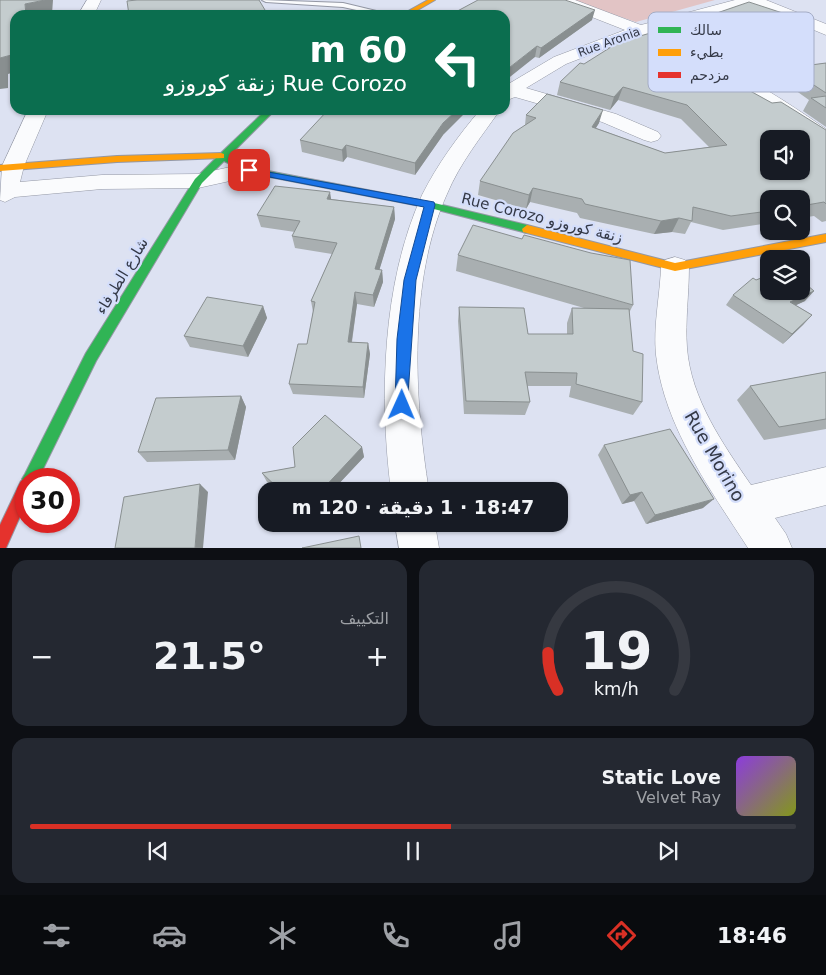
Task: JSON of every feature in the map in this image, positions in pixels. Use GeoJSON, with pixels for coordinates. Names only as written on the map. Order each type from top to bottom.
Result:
{"type":"FeatureCollection","features":[{"type":"Feature","properties":{"kind":"street"},"geometry":{"type":"LineString","coordinates":[[413,10],[431,0]]}},
{"type":"Feature","properties":{"kind":"street"},"geometry":{"type":"LineString","coordinates":[[561,0],[648,34]]}},
{"type":"Feature","properties":{"kind":"street"},"geometry":{"type":"LineString","coordinates":[[752,0],[782,12]]}},
{"type":"Feature","properties":{"kind":"street","name":"Rue Aronia"},"geometry":{"type":"LineString","coordinates":[[707,12],[752,0]]}},
{"type":"Feature","properties":{"kind":"street"},"geometry":{"type":"LineString","coordinates":[[814,25],[826,30]]}},
{"type":"Feature","properties":{"kind":"street","name":"Rue Aronia"},"geometry":{"type":"LineString","coordinates":[[510,92],[566,59],[616,37],[648,28]]}},
{"type":"Feature","properties":{"kind":"street"},"geometry":{"type":"LineString","coordinates":[[760,92],[826,139]]}},
{"type":"Feature","properties":{"kind":"street"},"geometry":{"type":"LineString","coordinates":[[510,93],[609,118],[651,136]]}},
{"type":"Feature","properties":{"kind":"street"},"geometry":{"type":"LineString","coordinates":[[35,115],[7,167],[2,196],[102,182],[198,181],[249,170]]}},
{"type":"Feature","properties":{"kind":"street","name":"شارع الطرفاء"},"geometry":{"type":"LineString","coordinates":[[36,468],[91,357],[198,181],[265,115]]}},
{"type":"Feature","properties":{"kind":"street"},"geometry":{"type":"LineString","coordinates":[[409,482],[402,405],[404,339],[410,280],[430,205],[463,146],[486,115]]}},
{"type":"Feature","properties":{"kind":"street"},"geometry":{"type":"LineString","coordinates":[[7,167],[135,158],[222,156]]}},
{"type":"Feature","properties":{"kind":"street","name":"Rue Corozo زنقة كوروزو"},"geometry":{"type":"LineString","coordinates":[[222,156],[249,170],[430,205],[676,268],[826,238]]}},
{"type":"Feature","properties":{"kind":"street","name":"Rue Morino"},"geometry":{"type":"LineString","coordinates":[[676,268],[672,353],[677,383],[687,411],[705,446],[772,548]]}},
{"type":"Feature","properties":{"kind":"street"},"geometry":{"type":"LineString","coordinates":[[744,506],[826,486]]}},
{"type":"Feature","properties":{"kind":"street"},"geometry":{"type":"LineString","coordinates":[[0,543],[15,510]]}},
{"type":"Feature","properties":{"kind":"street"},"geometry":{"type":"LineString","coordinates":[[416,532],[419,548]]}},
{"type":"Feature","properties":{"kind":"lane"},"geometry":{"type":"LineString","coordinates":[[266,0],[369,10]]}},
{"type":"Feature","properties":{"kind":"lane"},"geometry":{"type":"LineString","coordinates":[[142,10],[152,8]]}},
{"type":"Feature","properties":{"kind":"shaded area"},"geometry":{"type":"Polygon","coordinates":[[[569,0],[715,0],[672,12],[648,12],[648,19],[636,22],[569,0]]]}},
{"type":"Feature","properties":{"kind":"building"},"geometry":{"type":"Polygon","coordinates":[[[0,0],[45,0],[25,4],[26,10],[10,10],[10,55],[0,58],[0,0]]]}},
{"type":"Feature","properties":{"kind":"building"},"geometry":{"type":"Polygon","coordinates":[[[259,0],[265,10],[128,10],[127,1],[259,0]]]}},
{"type":"Feature","properties":{"kind":"building"},"geometry":{"type":"Polygon","coordinates":[[[478,0],[565,0],[595,10],[541,48],[537,46],[510,67],[510,10],[459,10],[478,0]]]}},
{"type":"Feature","properties":{"kind":"building"},"geometry":{"type":"Polygon","coordinates":[[[749,2],[779,12],[720,12],[749,2]]]}},
{"type":"Feature","properties":{"kind":"building"},"geometry":{"type":"Polygon","coordinates":[[[648,34],[648,92],[752,92],[772,103],[781,102],[826,130],[826,204],[824,202],[810,204],[810,190],[760,190],[760,212],[731,216],[693,207],[692,221],[679,218],[661,221],[585,204],[582,199],[533,188],[529,195],[480,181],[513,133],[536,118],[526,115],[547,94],[603,110],[592,127],[665,153],[727,145],[687,105],[623,87],[614,97],[560,82],[580,63],[584,64],[619,42],[648,34]]]}},
{"type":"Feature","properties":{"kind":"building"},"geometry":{"type":"Polygon","coordinates":[[[826,63],[826,93],[814,85],[814,65],[826,63]]]}},
{"type":"Feature","properties":{"kind":"building"},"geometry":{"type":"Polygon","coordinates":[[[826,96],[826,108],[811,98],[826,96]]]}},
{"type":"Feature","properties":{"kind":"building"},"geometry":{"type":"Polygon","coordinates":[[[323,115],[452,115],[443,123],[415,163],[346,145],[342,150],[300,140],[323,115]]]}},
{"type":"Feature","properties":{"kind":"building"},"geometry":{"type":"Polygon","coordinates":[[[275,186],[330,192],[327,199],[394,207],[375,269],[382,270],[373,295],[355,292],[348,342],[368,343],[363,387],[289,384],[298,344],[307,344],[315,302],[311,301],[337,243],[292,236],[300,221],[257,215],[275,186]]]}},
{"type":"Feature","properties":{"kind":"building"},"geometry":{"type":"Polygon","coordinates":[[[473,225],[522,239],[524,235],[591,253],[630,260],[633,305],[458,255],[473,225]]]}},
{"type":"Feature","properties":{"kind":"building"},"geometry":{"type":"Polygon","coordinates":[[[753,278],[756,280],[760,278],[760,300],[794,300],[790,302],[812,315],[792,334],[733,295],[753,278]]]}},
{"type":"Feature","properties":{"kind":"building"},"geometry":{"type":"Polygon","coordinates":[[[207,297],[263,306],[243,346],[184,336],[207,297]]]}},
{"type":"Feature","properties":{"kind":"building"},"geometry":{"type":"Polygon","coordinates":[[[459,307],[524,308],[528,334],[573,334],[572,308],[629,309],[633,351],[643,354],[642,402],[576,384],[577,373],[525,372],[530,402],[466,401],[459,307]]]}},
{"type":"Feature","properties":{"kind":"building"},"geometry":{"type":"Polygon","coordinates":[[[826,372],[826,419],[779,427],[750,386],[826,372]]]}},
{"type":"Feature","properties":{"kind":"building"},"geometry":{"type":"Polygon","coordinates":[[[241,396],[228,450],[138,452],[156,398],[241,396]]]}},
{"type":"Feature","properties":{"kind":"building"},"geometry":{"type":"Polygon","coordinates":[[[325,415],[362,447],[329,482],[272,482],[262,473],[295,467],[293,447],[325,415]]]}},
{"type":"Feature","properties":{"kind":"building"},"geometry":{"type":"Polygon","coordinates":[[[670,429],[714,499],[655,515],[642,492],[630,495],[604,445],[670,429]]]}},
{"type":"Feature","properties":{"kind":"building"},"geometry":{"type":"Polygon","coordinates":[[[200,484],[195,548],[115,548],[124,497],[200,484]]]}},
{"type":"Feature","properties":{"kind":"building"},"geometry":{"type":"Polygon","coordinates":[[[359,536],[361,548],[302,548],[359,536]]]}},
{"type":"Feature","properties":{"kind":"traffic: fast"},"geometry":{"type":"LineString","coordinates":[[36,468],[91,357],[198,181],[266,115]]}},
{"type":"Feature","properties":{"kind":"traffic: fast"},"geometry":{"type":"LineString","coordinates":[[221,156],[249,170],[430,205],[527,229]]}},
{"type":"Feature","properties":{"kind":"traffic: slow"},"geometry":{"type":"LineString","coordinates":[[413,10],[432,0]]}},
{"type":"Feature","properties":{"kind":"traffic: slow"},"geometry":{"type":"LineString","coordinates":[[0,168],[117,159],[221,156]]}},
{"type":"Feature","properties":{"kind":"traffic: slow"},"geometry":{"type":"LineString","coordinates":[[527,229],[675,267],[826,238]]}},
{"type":"Feature","properties":{"kind":"traffic: jam"},"geometry":{"type":"LineString","coordinates":[[0,543],[15,510]]}},
{"type":"Feature","properties":{"kind":"route"},"geometry":{"type":"LineString","coordinates":[[249,170],[430,205],[418,244],[410,280],[404,339],[402,405]]}}]}
